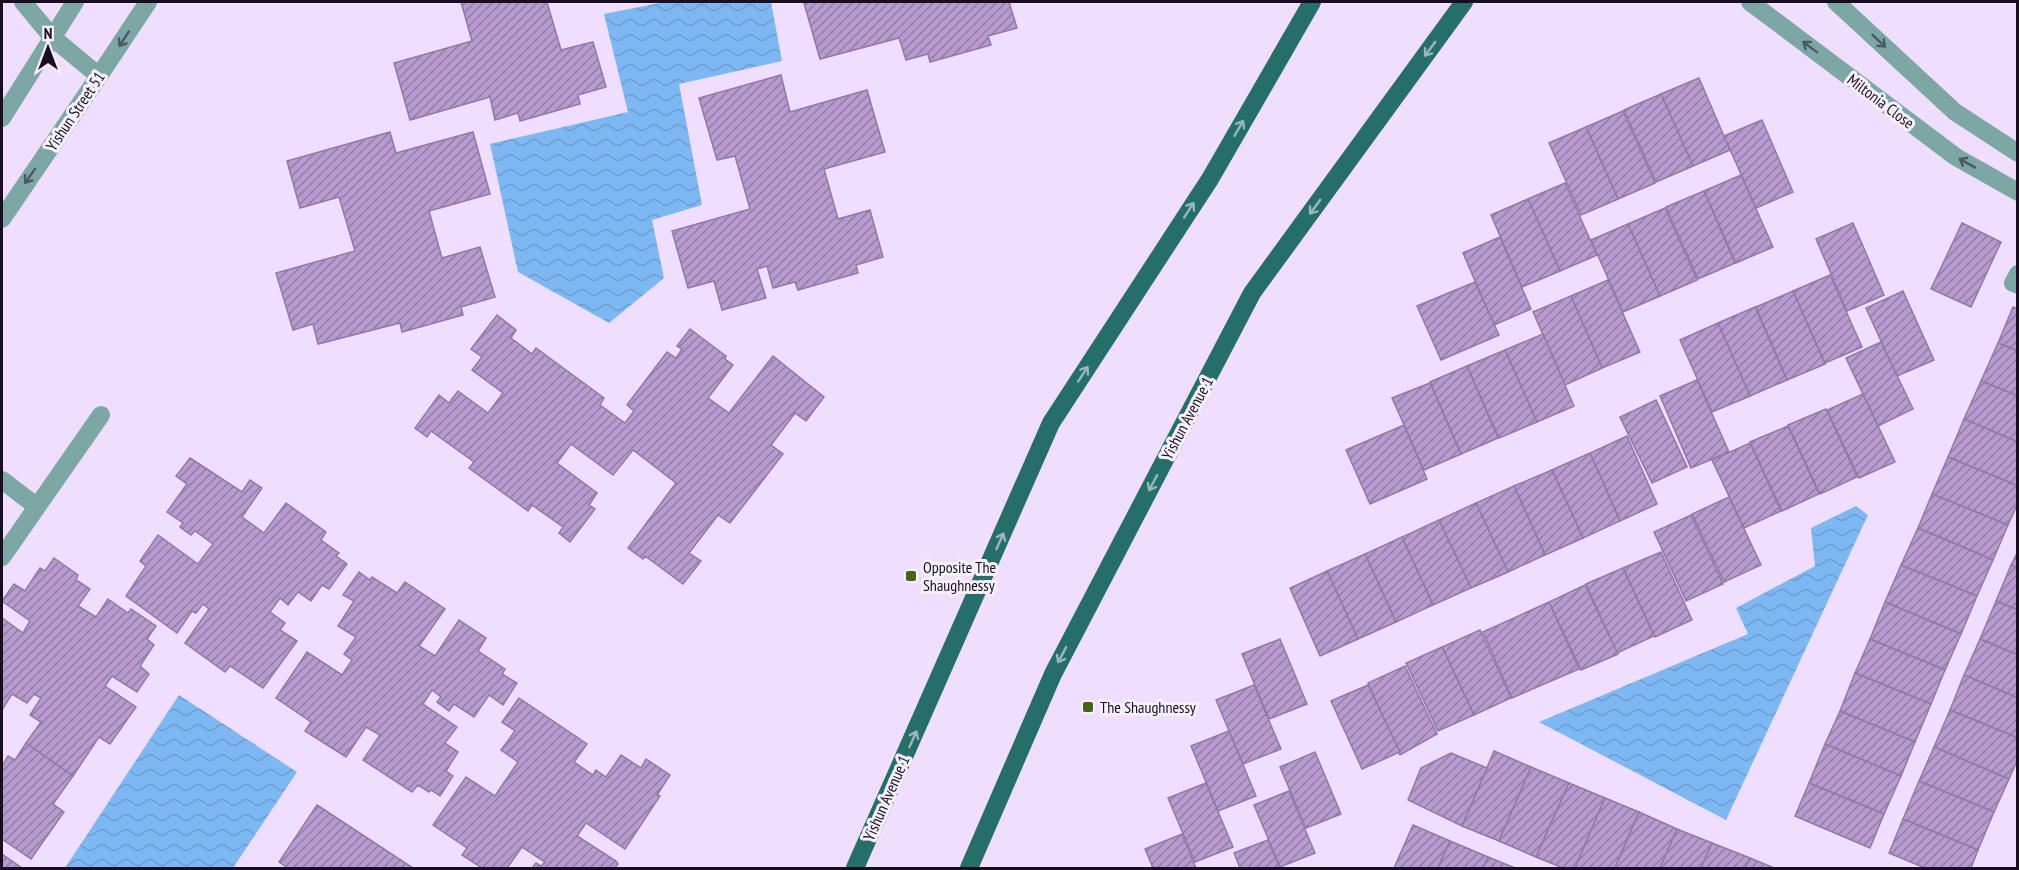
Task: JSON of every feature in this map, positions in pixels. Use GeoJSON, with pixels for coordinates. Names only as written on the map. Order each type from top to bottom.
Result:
{"type":"FeatureCollection","features":[{"type":"Feature","properties":{"kind":"main road","name":"Yishun Avenue 1"},"geometry":{"type":"LineString","coordinates":[[855,868],[1051,423],[1210,179],[1312,2]]}},
{"type":"Feature","properties":{"kind":"main road","name":"Yishun Avenue 1"},"geometry":{"type":"LineString","coordinates":[[969,868],[1053,674],[1252,293],[1464,2]]}},
{"type":"Feature","properties":{"kind":"street"},"geometry":{"type":"LineString","coordinates":[[23,2],[52,37],[99,76]]}},
{"type":"Feature","properties":{"kind":"street"},"geometry":{"type":"LineString","coordinates":[[2,118],[75,2]]}},
{"type":"Feature","properties":{"kind":"street","name":"Yishun Street 51"},"geometry":{"type":"LineString","coordinates":[[2,219],[148,2]]}},
{"type":"Feature","properties":{"kind":"street","name":"Miltonia Close"},"geometry":{"type":"LineString","coordinates":[[1750,2],[1956,157],[2018,192]]}},
{"type":"Feature","properties":{"kind":"street"},"geometry":{"type":"LineString","coordinates":[[1836,2],[1955,112],[2018,153]]}},
{"type":"Feature","properties":{"kind":"street"},"geometry":{"type":"LineString","coordinates":[[2018,274],[2013,283],[2018,285]]}},
{"type":"Feature","properties":{"kind":"street"},"geometry":{"type":"LineString","coordinates":[[2,557],[101,415]]}},
{"type":"Feature","properties":{"kind":"street"},"geometry":{"type":"LineString","coordinates":[[2,480],[36,506]]}},
{"type":"Feature","properties":{"kind":"water"},"geometry":{"type":"Polygon","coordinates":[[[664,2],[771,2],[782,61],[679,84],[702,205],[652,220],[664,278],[609,323],[518,272],[490,144],[628,112],[604,14],[664,2]]]}},
{"type":"Feature","properties":{"kind":"water"},"geometry":{"type":"Polygon","coordinates":[[[1856,506],[1868,515],[1726,820],[1539,722],[1748,634],[1736,608],[1815,566],[1811,528],[1856,506]]]}},
{"type":"Feature","properties":{"kind":"water"},"geometry":{"type":"Polygon","coordinates":[[[179,695],[297,772],[233,868],[65,868],[179,695]]]}},
{"type":"Feature","properties":{"kind":"building"},"geometry":{"type":"Polygon","coordinates":[[[461,2],[547,2],[561,50],[593,42],[606,87],[578,95],[580,104],[520,121],[518,113],[495,120],[490,97],[410,120],[394,63],[472,41],[461,2]]]}},
{"type":"Feature","properties":{"kind":"building"},"geometry":{"type":"Polygon","coordinates":[[[1009,2],[1017,28],[988,36],[991,45],[930,62],[928,54],[906,60],[899,38],[820,59],[804,3],[1009,2]]]}},
{"type":"Feature","properties":{"kind":"building"},"geometry":{"type":"Polygon","coordinates":[[[781,75],[790,112],[867,90],[885,152],[824,169],[838,219],[870,210],[883,257],[856,265],[858,273],[798,290],[795,282],[773,288],[767,266],[757,269],[766,298],[722,310],[714,281],[688,288],[672,231],[750,209],[735,156],[717,160],[699,98],[781,75]]]}},
{"type":"Feature","properties":{"kind":"building"},"geometry":{"type":"Polygon","coordinates":[[[1699,78],[1730,150],[1693,166],[1661,94],[1699,78]]]}},
{"type":"Feature","properties":{"kind":"building"},"geometry":{"type":"Polygon","coordinates":[[[1661,94],[1693,166],[1656,182],[1624,110],[1661,94]]]}},
{"type":"Feature","properties":{"kind":"building"},"geometry":{"type":"Polygon","coordinates":[[[1623,111],[1655,183],[1618,199],[1586,127],[1623,111]]]}},
{"type":"Feature","properties":{"kind":"building"},"geometry":{"type":"Polygon","coordinates":[[[1762,120],[1793,192],[1756,208],[1724,136],[1762,120]]]}},
{"type":"Feature","properties":{"kind":"building"},"geometry":{"type":"Polygon","coordinates":[[[1586,127],[1618,199],[1581,215],[1549,143],[1586,127]]]}},
{"type":"Feature","properties":{"kind":"building"},"geometry":{"type":"Polygon","coordinates":[[[390,132],[396,153],[473,132],[490,194],[429,211],[442,258],[480,247],[495,297],[461,307],[463,315],[402,332],[400,323],[318,344],[313,324],[293,330],[276,273],[355,251],[339,197],[300,208],[287,161],[390,132]]]}},
{"type":"Feature","properties":{"kind":"building"},"geometry":{"type":"Polygon","coordinates":[[[1741,175],[1773,247],[1736,263],[1704,191],[1741,175]]]}},
{"type":"Feature","properties":{"kind":"building"},"geometry":{"type":"Polygon","coordinates":[[[1565,183],[1597,255],[1560,271],[1528,199],[1565,183]]]}},
{"type":"Feature","properties":{"kind":"building"},"geometry":{"type":"Polygon","coordinates":[[[1704,191],[1735,263],[1698,279],[1666,207],[1704,191]]]}},
{"type":"Feature","properties":{"kind":"building"},"geometry":{"type":"Polygon","coordinates":[[[1528,199],[1560,271],[1522,287],[1491,215],[1528,199]]]}},
{"type":"Feature","properties":{"kind":"building"},"geometry":{"type":"Polygon","coordinates":[[[1665,208],[1697,280],[1660,296],[1628,224],[1665,208]]]}},
{"type":"Feature","properties":{"kind":"building"},"geometry":{"type":"Polygon","coordinates":[[[1853,223],[1884,295],[1847,311],[1816,239],[1853,223]]]}},
{"type":"Feature","properties":{"kind":"building"},"geometry":{"type":"Polygon","coordinates":[[[1962,223],[2001,242],[1971,307],[1931,289],[1962,223]]]}},
{"type":"Feature","properties":{"kind":"building"},"geometry":{"type":"Polygon","coordinates":[[[1628,224],[1660,296],[1623,312],[1591,240],[1628,224]]]}},
{"type":"Feature","properties":{"kind":"building"},"geometry":{"type":"Polygon","coordinates":[[[1500,237],[1531,309],[1494,325],[1463,253],[1500,237]]]}},
{"type":"Feature","properties":{"kind":"building"},"geometry":{"type":"Polygon","coordinates":[[[1830,275],[1862,347],[1825,363],[1793,291],[1830,275]]]}},
{"type":"Feature","properties":{"kind":"building"},"geometry":{"type":"Polygon","coordinates":[[[1608,280],[1640,352],[1602,368],[1571,296],[1608,280]]]}},
{"type":"Feature","properties":{"kind":"building"},"geometry":{"type":"Polygon","coordinates":[[[1475,282],[1499,335],[1441,360],[1417,306],[1475,282]]]}},
{"type":"Feature","properties":{"kind":"building"},"geometry":{"type":"Polygon","coordinates":[[[1793,291],[1825,364],[1787,380],[1756,307],[1793,291]]]}},
{"type":"Feature","properties":{"kind":"building"},"geometry":{"type":"Polygon","coordinates":[[[1903,291],[1934,360],[1897,376],[1866,308],[1903,291]]]}},
{"type":"Feature","properties":{"kind":"building"},"geometry":{"type":"Polygon","coordinates":[[[1571,296],[1602,368],[1565,385],[1533,312],[1571,296]]]}},
{"type":"Feature","properties":{"kind":"building"},"geometry":{"type":"Polygon","coordinates":[[[1755,307],[1787,380],[1750,396],[1718,323],[1755,307]]]}},
{"type":"Feature","properties":{"kind":"building"},"geometry":{"type":"Polygon","coordinates":[[[2013,307],[2018,309],[2018,351],[1998,343],[2013,307]]]}},
{"type":"Feature","properties":{"kind":"building"},"geometry":{"type":"Polygon","coordinates":[[[497,315],[516,330],[511,338],[532,354],[536,348],[604,398],[600,405],[625,423],[634,411],[627,405],[667,352],[676,358],[682,349],[677,346],[690,329],[726,356],[725,359],[733,365],[708,398],[729,413],[773,356],[824,397],[806,421],[795,413],[771,445],[783,454],[730,523],[718,515],[689,553],[701,561],[683,584],[645,556],[643,559],[628,548],[676,483],[633,450],[613,475],[571,444],[557,463],[597,493],[589,505],[595,509],[570,542],[559,533],[563,527],[532,505],[528,511],[469,468],[474,462],[431,431],[427,437],[415,428],[439,395],[449,403],[458,391],[488,413],[503,393],[472,370],[482,357],[471,349],[497,315]]]}},
{"type":"Feature","properties":{"kind":"building"},"geometry":{"type":"Polygon","coordinates":[[[1718,323],[1750,396],[1712,412],[1680,340],[1718,323]]]}},
{"type":"Feature","properties":{"kind":"building"},"geometry":{"type":"Polygon","coordinates":[[[1543,334],[1574,406],[1537,422],[1505,350],[1543,334]]]}},
{"type":"Feature","properties":{"kind":"building"},"geometry":{"type":"Polygon","coordinates":[[[1881,342],[1913,409],[1878,426],[1846,358],[1881,342]]]}},
{"type":"Feature","properties":{"kind":"building"},"geometry":{"type":"Polygon","coordinates":[[[1998,343],[2018,351],[2018,396],[1981,381],[1998,343]]]}},
{"type":"Feature","properties":{"kind":"building"},"geometry":{"type":"Polygon","coordinates":[[[1505,350],[1537,422],[1499,438],[1467,366],[1505,350]]]}},
{"type":"Feature","properties":{"kind":"building"},"geometry":{"type":"Polygon","coordinates":[[[1467,366],[1498,438],[1461,454],[1430,382],[1467,366]]]}},
{"type":"Feature","properties":{"kind":"building"},"geometry":{"type":"Polygon","coordinates":[[[1697,380],[1729,452],[1691,468],[1660,396],[1697,380]]]}},
{"type":"Feature","properties":{"kind":"building"},"geometry":{"type":"Polygon","coordinates":[[[1981,381],[2018,396],[2018,442],[1964,419],[1981,381]]]}},
{"type":"Feature","properties":{"kind":"building"},"geometry":{"type":"Polygon","coordinates":[[[1430,383],[1461,454],[1424,470],[1392,398],[1430,383]]]}},
{"type":"Feature","properties":{"kind":"building"},"geometry":{"type":"Polygon","coordinates":[[[1863,394],[1895,462],[1859,478],[1827,410],[1863,394]]]}},
{"type":"Feature","properties":{"kind":"building"},"geometry":{"type":"Polygon","coordinates":[[[1656,400],[1687,467],[1652,483],[1620,417],[1656,400]]]}},
{"type":"Feature","properties":{"kind":"building"},"geometry":{"type":"Polygon","coordinates":[[[1826,409],[1857,477],[1820,494],[1788,425],[1826,409]]]}},
{"type":"Feature","properties":{"kind":"building"},"geometry":{"type":"Polygon","coordinates":[[[1964,419],[2018,442],[2018,486],[1948,457],[1964,419]]]}},
{"type":"Feature","properties":{"kind":"building"},"geometry":{"type":"Polygon","coordinates":[[[1404,425],[1427,479],[1370,504],[1346,450],[1404,425]]]}},
{"type":"Feature","properties":{"kind":"building"},"geometry":{"type":"Polygon","coordinates":[[[1788,426],[1819,494],[1782,511],[1750,442],[1788,426]]]}},
{"type":"Feature","properties":{"kind":"building"},"geometry":{"type":"Polygon","coordinates":[[[1627,436],[1657,504],[1620,521],[1590,453],[1627,436]]]}},
{"type":"Feature","properties":{"kind":"building"},"geometry":{"type":"Polygon","coordinates":[[[1750,443],[1781,511],[1744,528],[1712,460],[1750,443]]]}},
{"type":"Feature","properties":{"kind":"building"},"geometry":{"type":"Polygon","coordinates":[[[1590,453],[1620,521],[1583,538],[1552,470],[1590,453]]]}},
{"type":"Feature","properties":{"kind":"building"},"geometry":{"type":"Polygon","coordinates":[[[1948,457],[2018,486],[2018,503],[2008,525],[1932,494],[1948,457]]]}},
{"type":"Feature","properties":{"kind":"building"},"geometry":{"type":"Polygon","coordinates":[[[190,458],[242,492],[250,480],[262,488],[242,517],[264,533],[286,503],[326,532],[321,540],[339,553],[336,556],[347,564],[329,589],[322,585],[311,601],[298,592],[288,605],[280,598],[270,612],[285,623],[280,630],[297,641],[263,688],[230,666],[225,672],[185,643],[209,609],[203,604],[196,613],[192,611],[177,633],[126,596],[146,566],[140,561],[158,535],[198,564],[213,544],[195,531],[191,535],[180,527],[183,523],[167,512],[187,484],[176,476],[190,458]]]}},
{"type":"Feature","properties":{"kind":"building"},"geometry":{"type":"Polygon","coordinates":[[[1552,470],[1583,538],[1545,555],[1514,486],[1552,470]]]}},
{"type":"Feature","properties":{"kind":"building"},"geometry":{"type":"Polygon","coordinates":[[[1514,486],[1545,555],[1508,572],[1476,503],[1514,486]]]}},
{"type":"Feature","properties":{"kind":"building"},"geometry":{"type":"Polygon","coordinates":[[[1932,494],[2008,525],[1993,560],[1918,528],[1932,494]]]}},
{"type":"Feature","properties":{"kind":"building"},"geometry":{"type":"Polygon","coordinates":[[[1729,497],[1761,565],[1724,582],[1692,514],[1729,497]]]}},
{"type":"Feature","properties":{"kind":"building"},"geometry":{"type":"Polygon","coordinates":[[[1476,503],[1508,572],[1471,588],[1439,520],[1476,503]]]}},
{"type":"Feature","properties":{"kind":"building"},"geometry":{"type":"Polygon","coordinates":[[[1691,515],[1723,584],[1686,601],[1654,532],[1691,515]]]}},
{"type":"Feature","properties":{"kind":"building"},"geometry":{"type":"Polygon","coordinates":[[[1439,520],[1471,588],[1433,605],[1402,537],[1439,520]]]}},
{"type":"Feature","properties":{"kind":"building"},"geometry":{"type":"Polygon","coordinates":[[[1918,528],[1993,560],[1977,596],[1901,565],[1918,528]]]}},
{"type":"Feature","properties":{"kind":"building"},"geometry":{"type":"Polygon","coordinates":[[[1402,537],[1433,605],[1396,622],[1365,554],[1402,537]]]}},
{"type":"Feature","properties":{"kind":"building"},"geometry":{"type":"Polygon","coordinates":[[[2018,551],[2018,568],[2011,565],[2018,551]]]}},
{"type":"Feature","properties":{"kind":"building"},"geometry":{"type":"Polygon","coordinates":[[[1661,552],[1692,620],[1655,637],[1623,568],[1661,552]]]}},
{"type":"Feature","properties":{"kind":"building"},"geometry":{"type":"Polygon","coordinates":[[[1365,554],[1396,622],[1358,639],[1327,571],[1365,554]]]}},
{"type":"Feature","properties":{"kind":"building"},"geometry":{"type":"Polygon","coordinates":[[[54,558],[78,575],[76,580],[90,589],[78,606],[96,617],[108,599],[128,613],[131,609],[156,626],[147,639],[154,645],[140,666],[149,674],[137,692],[112,676],[105,686],[136,707],[110,744],[99,737],[73,776],[26,743],[41,722],[30,715],[41,698],[34,694],[27,703],[12,694],[2,710],[2,618],[23,633],[30,621],[2,601],[14,584],[25,591],[40,568],[45,571],[54,558]]]}},
{"type":"Feature","properties":{"kind":"building"},"geometry":{"type":"Polygon","coordinates":[[[1901,565],[1977,596],[1961,634],[1885,602],[1901,565]]]}},
{"type":"Feature","properties":{"kind":"building"},"geometry":{"type":"Polygon","coordinates":[[[2011,565],[2018,568],[2018,610],[1996,601],[2011,565]]]}},
{"type":"Feature","properties":{"kind":"building"},"geometry":{"type":"Polygon","coordinates":[[[1623,568],[1654,636],[1617,653],[1586,584],[1623,568]]]}},
{"type":"Feature","properties":{"kind":"building"},"geometry":{"type":"Polygon","coordinates":[[[1327,571],[1358,639],[1320,656],[1290,588],[1327,571]]]}},
{"type":"Feature","properties":{"kind":"building"},"geometry":{"type":"Polygon","coordinates":[[[359,572],[370,580],[372,577],[397,593],[405,582],[445,609],[419,646],[435,656],[459,620],[486,638],[478,651],[505,669],[502,674],[517,683],[503,705],[489,695],[474,717],[454,704],[449,711],[437,702],[441,697],[432,690],[423,704],[457,727],[445,743],[458,752],[446,771],[453,776],[440,796],[418,785],[412,792],[363,760],[380,735],[366,727],[346,757],[305,731],[311,722],[276,698],[307,652],[342,675],[352,660],[344,654],[356,637],[338,626],[354,601],[343,595],[359,572]]]}},
{"type":"Feature","properties":{"kind":"building"},"geometry":{"type":"Polygon","coordinates":[[[1585,585],[1618,654],[1581,670],[1549,602],[1585,585]]]}},
{"type":"Feature","properties":{"kind":"building"},"geometry":{"type":"Polygon","coordinates":[[[1996,601],[2018,610],[2018,655],[1980,639],[1996,601]]]}},
{"type":"Feature","properties":{"kind":"building"},"geometry":{"type":"Polygon","coordinates":[[[1549,602],[1579,669],[1512,698],[1483,632],[1549,602]]]}},
{"type":"Feature","properties":{"kind":"building"},"geometry":{"type":"Polygon","coordinates":[[[1885,602],[1961,634],[1945,670],[1870,639],[1885,602]]]}},
{"type":"Feature","properties":{"kind":"building"},"geometry":{"type":"Polygon","coordinates":[[[1480,630],[1511,698],[1474,715],[1442,647],[1480,630]]]}},
{"type":"Feature","properties":{"kind":"building"},"geometry":{"type":"Polygon","coordinates":[[[1280,639],[1307,704],[1269,719],[1242,654],[1280,639]]]}},
{"type":"Feature","properties":{"kind":"building"},"geometry":{"type":"Polygon","coordinates":[[[1870,639],[1945,670],[1931,704],[1855,673],[1870,639]]]}},
{"type":"Feature","properties":{"kind":"building"},"geometry":{"type":"Polygon","coordinates":[[[1980,639],[2018,655],[2018,698],[1964,675],[1980,639]]]}},
{"type":"Feature","properties":{"kind":"building"},"geometry":{"type":"Polygon","coordinates":[[[1442,647],[1474,715],[1438,731],[1406,663],[1442,647]]]}},
{"type":"Feature","properties":{"kind":"building"},"geometry":{"type":"Polygon","coordinates":[[[1405,666],[1437,734],[1400,755],[1368,683],[1405,666]]]}},
{"type":"Feature","properties":{"kind":"building"},"geometry":{"type":"Polygon","coordinates":[[[1855,673],[1931,704],[1915,742],[1840,711],[1855,673]]]}},
{"type":"Feature","properties":{"kind":"building"},"geometry":{"type":"Polygon","coordinates":[[[1964,675],[2018,698],[2018,738],[1950,710],[1964,675]]]}},
{"type":"Feature","properties":{"kind":"building"},"geometry":{"type":"Polygon","coordinates":[[[1254,685],[1281,749],[1243,764],[1216,700],[1254,685]]]}},
{"type":"Feature","properties":{"kind":"building"},"geometry":{"type":"Polygon","coordinates":[[[1368,685],[1400,752],[1362,769],[1331,701],[1368,685]]]}},
{"type":"Feature","properties":{"kind":"building"},"geometry":{"type":"Polygon","coordinates":[[[519,698],[587,744],[574,762],[593,775],[596,770],[606,777],[621,755],[641,768],[646,759],[670,775],[657,795],[660,796],[625,849],[586,823],[577,836],[616,861],[618,864],[615,868],[532,868],[536,863],[541,866],[545,862],[522,847],[507,868],[482,868],[462,855],[467,848],[433,825],[466,777],[495,796],[518,762],[501,750],[515,731],[502,722],[519,698]]]}},
{"type":"Feature","properties":{"kind":"building"},"geometry":{"type":"Polygon","coordinates":[[[1950,710],[2018,738],[2018,759],[2009,779],[1934,747],[1950,710]]]}},
{"type":"Feature","properties":{"kind":"building"},"geometry":{"type":"Polygon","coordinates":[[[1840,711],[1915,742],[1901,776],[1825,744],[1840,711]]]}},
{"type":"Feature","properties":{"kind":"building"},"geometry":{"type":"Polygon","coordinates":[[[1229,731],[1256,796],[1218,811],[1191,746],[1229,731]]]}},
{"type":"Feature","properties":{"kind":"building"},"geometry":{"type":"Polygon","coordinates":[[[26,743],[73,776],[53,804],[64,812],[31,859],[2,839],[2,766],[8,756],[15,760],[26,743]]]}},
{"type":"Feature","properties":{"kind":"building"},"geometry":{"type":"Polygon","coordinates":[[[1825,744],[1901,776],[1884,814],[1809,783],[1825,744]]]}},
{"type":"Feature","properties":{"kind":"building"},"geometry":{"type":"Polygon","coordinates":[[[1934,747],[2009,779],[1994,812],[1919,781],[1934,747]]]}},
{"type":"Feature","properties":{"kind":"building"},"geometry":{"type":"Polygon","coordinates":[[[1494,751],[1531,767],[1499,841],[1462,826],[1494,751]]]}},
{"type":"Feature","properties":{"kind":"building"},"geometry":{"type":"Polygon","coordinates":[[[1315,752],[1341,814],[1306,828],[1280,767],[1315,752]]]}},
{"type":"Feature","properties":{"kind":"building"},"geometry":{"type":"Polygon","coordinates":[[[1451,753],[1487,768],[1462,826],[1408,800],[1421,768],[1451,753]]]}},
{"type":"Feature","properties":{"kind":"building"},"geometry":{"type":"Polygon","coordinates":[[[1531,767],[1569,783],[1536,857],[1499,841],[1531,767]]]}},
{"type":"Feature","properties":{"kind":"building"},"geometry":{"type":"Polygon","coordinates":[[[1919,781],[1994,812],[1978,850],[1903,819],[1919,781]]]}},
{"type":"Feature","properties":{"kind":"building"},"geometry":{"type":"Polygon","coordinates":[[[1206,783],[1233,847],[1195,862],[1168,798],[1206,783]]]}},
{"type":"Feature","properties":{"kind":"building"},"geometry":{"type":"Polygon","coordinates":[[[1569,783],[1605,798],[1575,868],[1563,868],[1536,857],[1569,783]]]}},
{"type":"Feature","properties":{"kind":"building"},"geometry":{"type":"Polygon","coordinates":[[[1809,783],[1884,814],[1870,848],[1795,816],[1809,783]]]}},
{"type":"Feature","properties":{"kind":"building"},"geometry":{"type":"Polygon","coordinates":[[[1289,791],[1315,853],[1280,867],[1254,805],[1289,791]]]}},
{"type":"Feature","properties":{"kind":"building"},"geometry":{"type":"Polygon","coordinates":[[[1605,798],[1639,812],[1615,868],[1575,868],[1605,798]]]}},
{"type":"Feature","properties":{"kind":"building"},"geometry":{"type":"Polygon","coordinates":[[[317,805],[413,868],[288,868],[279,862],[317,805]]]}},
{"type":"Feature","properties":{"kind":"building"},"geometry":{"type":"Polygon","coordinates":[[[1639,812],[1677,829],[1660,868],[1615,868],[1639,812]]]}},
{"type":"Feature","properties":{"kind":"building"},"geometry":{"type":"Polygon","coordinates":[[[1903,819],[1978,850],[1971,868],[1925,868],[1889,853],[1903,819]]]}},
{"type":"Feature","properties":{"kind":"building"},"geometry":{"type":"Polygon","coordinates":[[[1413,825],[1450,841],[1438,868],[1394,868],[1413,825]]]}},
{"type":"Feature","properties":{"kind":"building"},"geometry":{"type":"Polygon","coordinates":[[[1677,829],[1712,843],[1701,868],[1660,868],[1677,829]]]}},
{"type":"Feature","properties":{"kind":"building"},"geometry":{"type":"Polygon","coordinates":[[[1182,834],[1196,868],[1153,868],[1145,849],[1182,834]]]}},
{"type":"Feature","properties":{"kind":"building"},"geometry":{"type":"Polygon","coordinates":[[[1268,840],[1280,868],[1240,868],[1234,853],[1268,840]]]}},
{"type":"Feature","properties":{"kind":"building"},"geometry":{"type":"Polygon","coordinates":[[[1450,841],[1488,857],[1483,868],[1438,868],[1450,841]]]}},
{"type":"Feature","properties":{"kind":"building"},"geometry":{"type":"Polygon","coordinates":[[[1712,843],[1750,858],[1745,868],[1701,868],[1712,843]]]}},
{"type":"Feature","properties":{"kind":"building"},"geometry":{"type":"Polygon","coordinates":[[[2,854],[22,868],[2,868],[2,854]]]}},
{"type":"Feature","properties":{"kind":"building"},"geometry":{"type":"Polygon","coordinates":[[[1488,857],[1515,868],[1483,868],[1488,857]]]}},
{"type":"Feature","properties":{"kind":"building"},"geometry":{"type":"Polygon","coordinates":[[[1750,858],[1774,868],[1745,868],[1750,858]]]}},
{"type":"Feature","properties":{"kind":"place","name":"Opposite The Shaughnessy"},"geometry":{"type":"Point","coordinates":[911,576]}},
{"type":"Feature","properties":{"kind":"place","name":"The Shaughnessy"},"geometry":{"type":"Point","coordinates":[1088,707]}}]}
